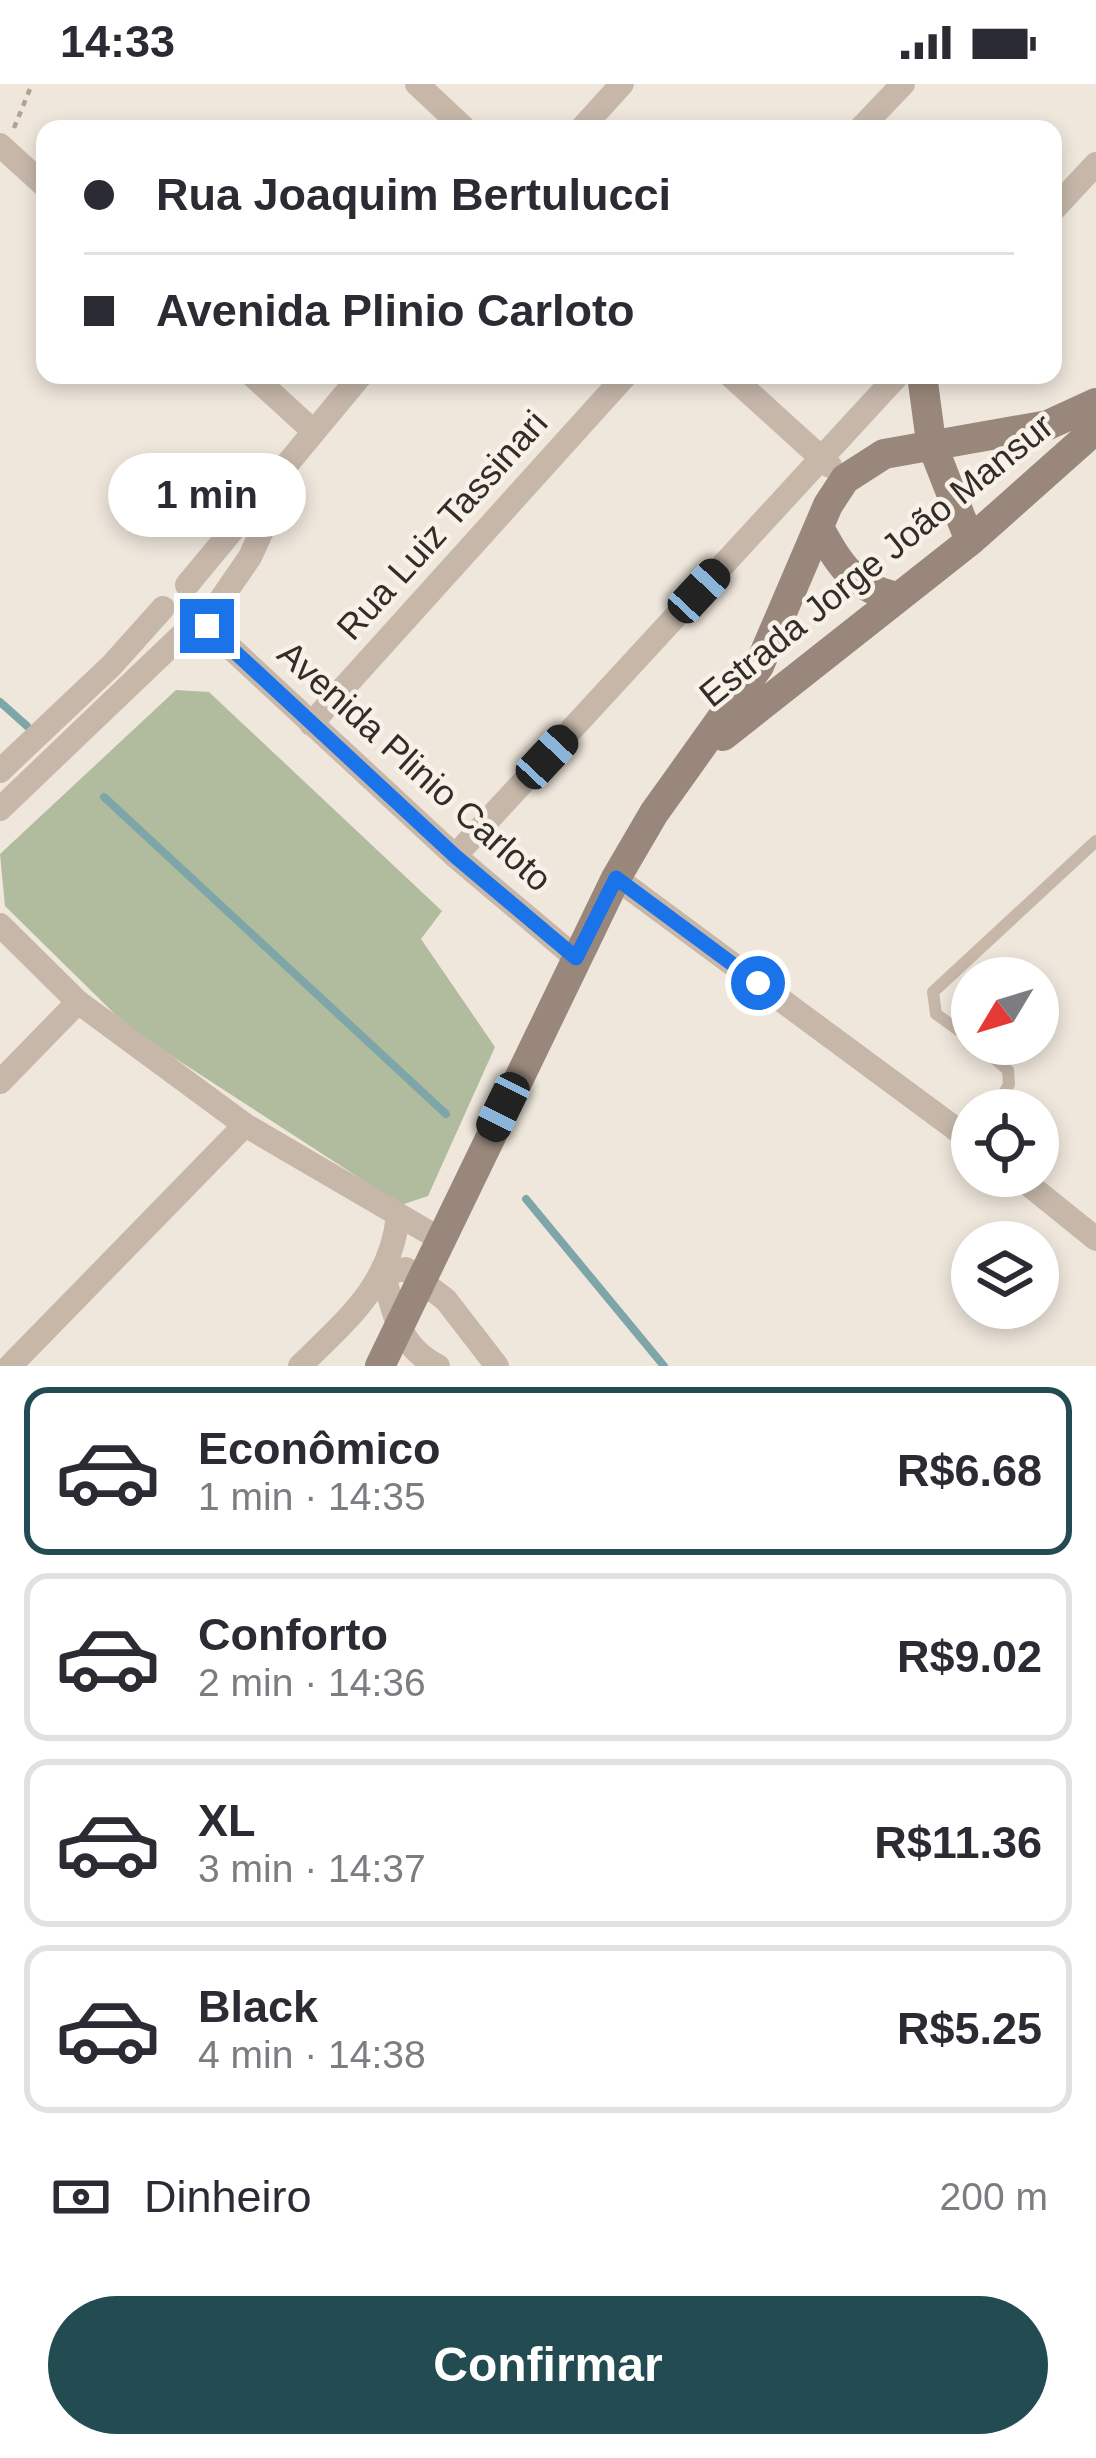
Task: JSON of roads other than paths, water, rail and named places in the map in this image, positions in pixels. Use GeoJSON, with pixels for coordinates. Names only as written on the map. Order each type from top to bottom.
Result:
{"type":"FeatureCollection","features":[{"type":"Feature","properties":{"kind":"street"},"geometry":{"type":"LineString","coordinates":[[417,84],[456,120]]}},
{"type":"Feature","properties":{"kind":"street"},"geometry":{"type":"LineString","coordinates":[[588,120],[622,84]]}},
{"type":"Feature","properties":{"kind":"street"},"geometry":{"type":"LineString","coordinates":[[869,120],[903,84]]}},
{"type":"Feature","properties":{"kind":"street"},"geometry":{"type":"LineString","coordinates":[[3,147],[36,178]]}},
{"type":"Feature","properties":{"kind":"street"},"geometry":{"type":"LineString","coordinates":[[1062,200],[1096,164]]}},
{"type":"Feature","properties":{"kind":"street"},"geometry":{"type":"LineString","coordinates":[[259,384],[305,440]]}},
{"type":"Feature","properties":{"kind":"street"},"geometry":{"type":"LineString","coordinates":[[0,771],[112,665],[163,608],[170,592],[187,585],[353,384]]}},
{"type":"Feature","properties":{"kind":"street","name":"Rua Luiz Tassinari"},"geometry":{"type":"LineString","coordinates":[[311,724],[618,384]]}},
{"type":"Feature","properties":{"kind":"street"},"geometry":{"type":"LineString","coordinates":[[740,384],[833,468]]}},
{"type":"Feature","properties":{"kind":"street"},"geometry":{"type":"LineString","coordinates":[[455,856],[833,468],[892,384]]}},
{"type":"Feature","properties":{"kind":"street"},"geometry":{"type":"LineString","coordinates":[[923,384],[931,442],[970,541]]}},
{"type":"Feature","properties":{"kind":"street","name":"Estrada Jorge João Mansur"},"geometry":{"type":"LineString","coordinates":[[380,1366],[616,878],[654,813],[759,666],[819,527],[833,468],[931,442],[1048,424],[1096,403]]}},
{"type":"Feature","properties":{"kind":"street","name":"Estrada Jorge João Mansur"},"geometry":{"type":"LineString","coordinates":[[704,749],[778,697],[970,541],[1096,429]]}},
{"type":"Feature","properties":{"kind":"street"},"geometry":{"type":"LineString","coordinates":[[0,809],[201,624],[250,557],[305,440]]}},
{"type":"Feature","properties":{"kind":"street"},"geometry":{"type":"LineString","coordinates":[[819,527],[852,578],[899,597]]}},
{"type":"Feature","properties":{"kind":"street"},"geometry":{"type":"LineString","coordinates":[[187,585],[208,596],[201,624]]}},
{"type":"Feature","properties":{"kind":"street"},"geometry":{"type":"LineString","coordinates":[[163,608],[168,625],[201,624]]}},
{"type":"Feature","properties":{"kind":"street","name":"Avenida Plinio Carloto"},"geometry":{"type":"LineString","coordinates":[[201,624],[455,856],[576,958]]}},
{"type":"Feature","properties":{"kind":"street"},"geometry":{"type":"LineString","coordinates":[[616,878],[951,1125]]}},
{"type":"Feature","properties":{"kind":"street"},"geometry":{"type":"LineString","coordinates":[[2,924],[78,1002],[245,1125],[440,1239]]}},
{"type":"Feature","properties":{"kind":"street"},"geometry":{"type":"LineString","coordinates":[[0,1082],[78,1002]]}},
{"type":"Feature","properties":{"kind":"street"},"geometry":{"type":"LineString","coordinates":[[10,1366],[245,1125]]}},
{"type":"Feature","properties":{"kind":"street"},"geometry":{"type":"LineString","coordinates":[[1044,1197],[1096,1239]]}},
{"type":"Feature","properties":{"kind":"street"},"geometry":{"type":"LineString","coordinates":[[300,1366],[364,1304],[394,1249],[398,1216]]}},
{"type":"Feature","properties":{"kind":"street"},"geometry":{"type":"LineString","coordinates":[[384,1273],[406,1269],[422,1279],[446,1300],[497,1366]]}},
{"type":"Feature","properties":{"kind":"street"},"geometry":{"type":"LineString","coordinates":[[384,1273],[399,1328],[418,1356],[438,1366]]}},
{"type":"Feature","properties":{"kind":"lane"},"geometry":{"type":"LineString","coordinates":[[971,957],[1096,841]]}},
{"type":"Feature","properties":{"kind":"lane"},"geometry":{"type":"LineString","coordinates":[[951,975],[933,992],[936,1014],[951,1025]]}},
{"type":"Feature","properties":{"kind":"waterway"},"geometry":{"type":"LineString","coordinates":[[0,702],[27,726]]}},
{"type":"Feature","properties":{"kind":"waterway"},"geometry":{"type":"LineString","coordinates":[[104,797],[446,1114]]}},
{"type":"Feature","properties":{"kind":"waterway"},"geometry":{"type":"LineString","coordinates":[[526,1199],[664,1366]]}}]}
